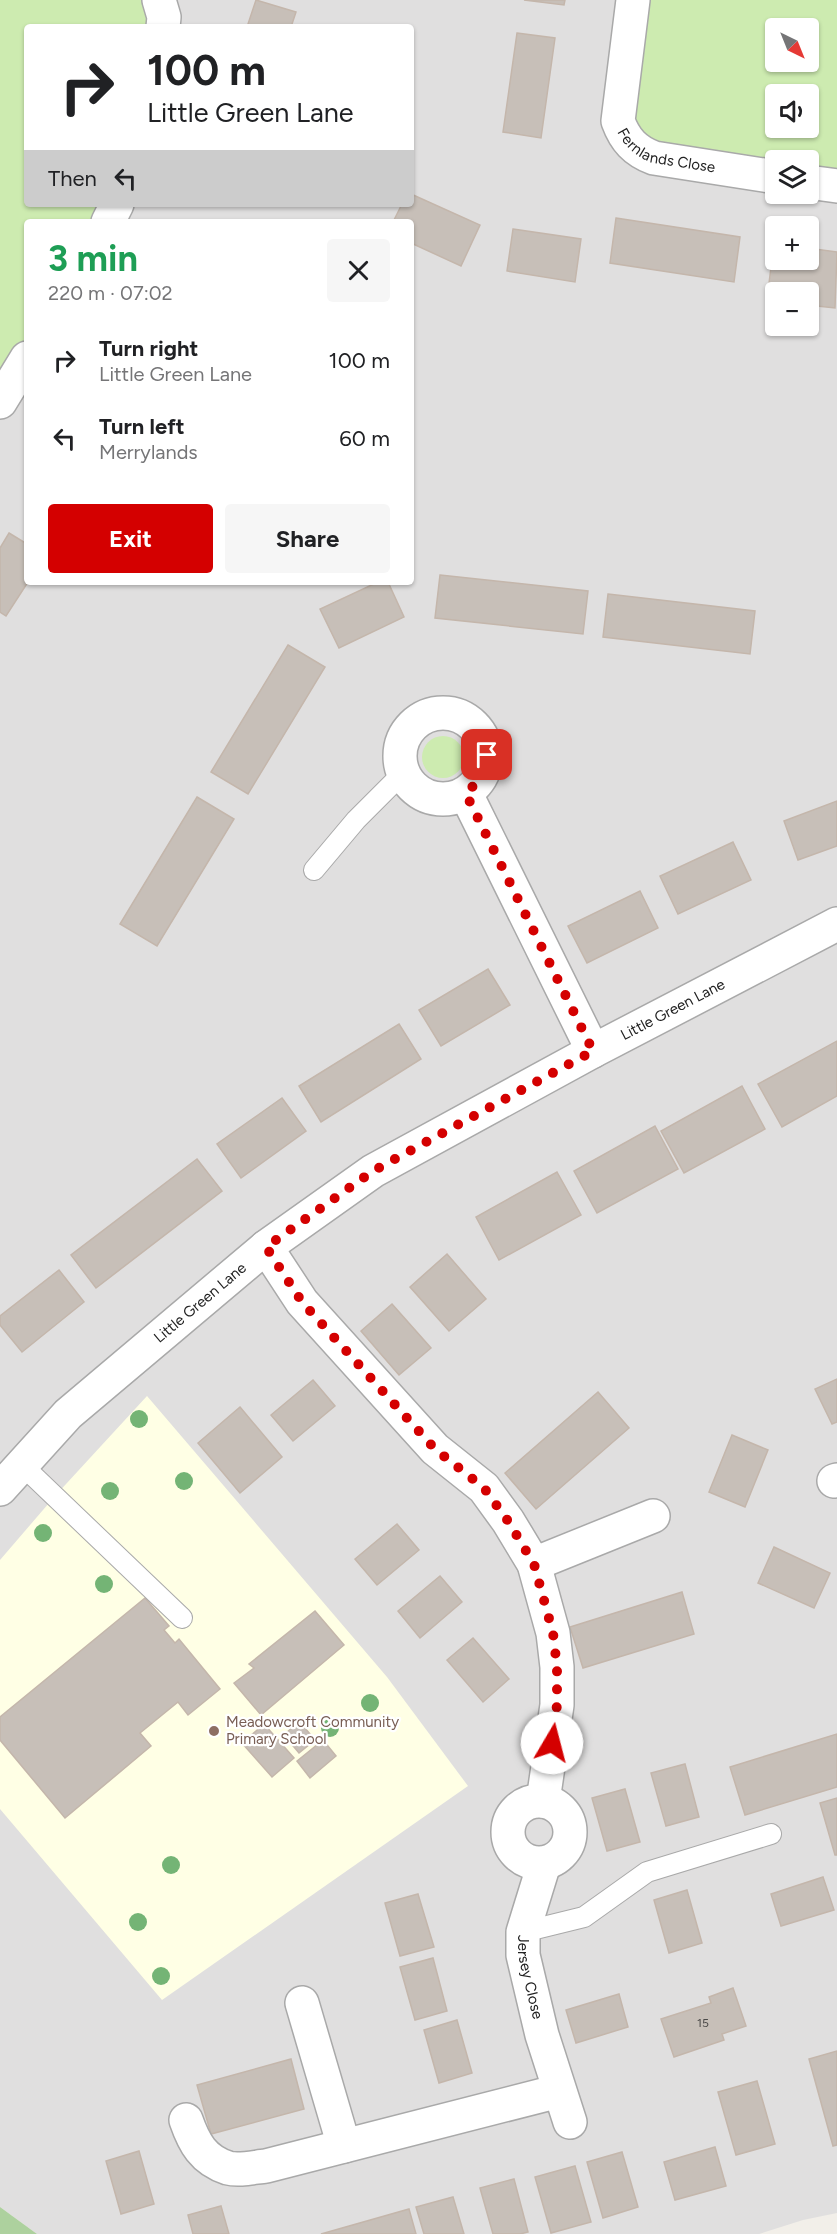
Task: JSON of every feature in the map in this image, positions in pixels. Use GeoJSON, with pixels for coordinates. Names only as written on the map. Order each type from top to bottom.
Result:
{"type":"FeatureCollection","features":[{"type":"Feature","properties":{"kind":"street"},"geometry":{"type":"LineString","coordinates":[[159,0],[164,17],[163,24]]}},
{"type":"Feature","properties":{"kind":"street","name":"Fernlands Close"},"geometry":{"type":"LineString","coordinates":[[633,0],[618,121],[623,134],[632,146],[654,158],[765,175]]}},
{"type":"Feature","properties":{"kind":"street"},"geometry":{"type":"LineString","coordinates":[[819,184],[837,186]]}},
{"type":"Feature","properties":{"kind":"street"},"geometry":{"type":"LineString","coordinates":[[0,402],[24,363]]}},
{"type":"Feature","properties":{"kind":"street"},"geometry":{"type":"LineString","coordinates":[[446,712],[466,718],[480,732],[487,755],[482,776],[466,794],[442,800],[420,794],[402,774],[398,755],[404,735],[420,718],[446,712]]}},
{"type":"Feature","properties":{"kind":"street"},"geometry":{"type":"LineString","coordinates":[[466,794],[593,1051]]}},
{"type":"Feature","properties":{"kind":"street","name":"Little Green Lane"},"geometry":{"type":"LineString","coordinates":[[0,1489],[68,1414],[266,1247],[373,1171],[593,1051],[837,924]]}},
{"type":"Feature","properties":{"kind":"street"},"geometry":{"type":"LineString","coordinates":[[266,1247],[302,1302],[435,1449],[484,1488],[508,1521],[534,1564],[553,1633],[557,1667],[557,1705],[543,1801]]}},
{"type":"Feature","properties":{"kind":"street"},"geometry":{"type":"LineString","coordinates":[[534,1564],[653,1516]]}},
{"type":"Feature","properties":{"kind":"street"},"geometry":{"type":"LineString","coordinates":[[543,1801],[557,1806],[567,1818],[571,1832],[567,1846],[558,1858],[544,1864],[529,1862],[516,1854],[509,1840],[509,1825],[515,1812],[528,1803],[543,1801]]}},
{"type":"Feature","properties":{"kind":"street","name":"Jersey Close"},"geometry":{"type":"LineString","coordinates":[[544,1864],[524,1932],[523,1955],[542,2035],[570,2122]]}},
{"type":"Feature","properties":{"kind":"street"},"geometry":{"type":"LineString","coordinates":[[302,2003],[344,2146]]}},
{"type":"Feature","properties":{"kind":"street"},"geometry":{"type":"LineString","coordinates":[[186,2120],[195,2145],[209,2158],[230,2168],[266,2166],[559,2091]]}},
{"type":"Feature","properties":{"kind":"lane"},"geometry":{"type":"LineString","coordinates":[[314,870],[356,820],[402,774]]}},
{"type":"Feature","properties":{"kind":"lane"},"geometry":{"type":"LineString","coordinates":[[22,1465],[182,1618]]}},
{"type":"Feature","properties":{"kind":"lane"},"geometry":{"type":"LineString","coordinates":[[524,1932],[584,1917],[647,1872],[771,1834]]}},
{"type":"Feature","properties":{"kind":"shaded area"},"geometry":{"type":"Polygon","coordinates":[[[159,0],[837,0],[837,2213],[803,2220],[759,2234],[37,2234],[0,2207],[0,402],[24,363],[24,585],[414,585],[414,219],[110,219],[116,207],[414,207],[414,24],[163,24],[159,0]]]}},
{"type":"Feature","properties":{"kind":"shaded area","name":"Meadowcroft Community Primary School"},"geometry":{"type":"Polygon","coordinates":[[[147,1396],[387,1677],[468,1786],[162,2000],[0,1809],[0,1560],[147,1396]]]}},
{"type":"Feature","properties":{"kind":"green space"},"geometry":{"type":"Polygon","coordinates":[[[0,0],[159,0],[163,24],[24,24],[24,207],[116,207],[110,219],[24,219],[24,363],[0,402],[0,0]]]}},
{"type":"Feature","properties":{"kind":"green space"},"geometry":{"type":"Polygon","coordinates":[[[633,0],[837,0],[837,186],[819,183],[819,150],[765,150],[765,159],[632,146],[633,0]]]}},
{"type":"Feature","properties":{"kind":"green space"},"geometry":{"type":"Polygon","coordinates":[[[443,736],[451,737],[458,742],[463,749],[463,765],[458,772],[451,777],[443,778],[435,777],[428,772],[423,765],[422,757],[423,749],[428,742],[435,737],[443,736]]]}},
{"type":"Feature","properties":{"kind":"green space"},"geometry":{"type":"Polygon","coordinates":[[[0,2207],[37,2234],[0,2234],[0,2207]]]}},
{"type":"Feature","properties":{"kind":"building"},"geometry":{"type":"Polygon","coordinates":[[[256,0],[296,12],[292,24],[248,24],[256,0]]]}},
{"type":"Feature","properties":{"kind":"building"},"geometry":{"type":"Polygon","coordinates":[[[524,0],[565,0],[564,5],[524,0]]]}},
{"type":"Feature","properties":{"kind":"building"},"geometry":{"type":"Polygon","coordinates":[[[517,33],[555,38],[541,138],[503,132],[517,33]]]}},
{"type":"Feature","properties":{"kind":"building"},"geometry":{"type":"Polygon","coordinates":[[[414,195],[480,225],[461,266],[414,244],[414,219],[394,219],[400,207],[414,207],[414,195]]]}},
{"type":"Feature","properties":{"kind":"building"},"geometry":{"type":"Polygon","coordinates":[[[616,218],[740,237],[734,282],[610,263],[616,218]]]}},
{"type":"Feature","properties":{"kind":"building"},"geometry":{"type":"Polygon","coordinates":[[[513,229],[581,239],[575,282],[507,271],[513,229]]]}},
{"type":"Feature","properties":{"kind":"building"},"geometry":{"type":"Polygon","coordinates":[[[819,250],[837,252],[835,308],[819,306],[819,282],[769,282],[771,270],[819,270],[819,250]]]}},
{"type":"Feature","properties":{"kind":"building"},"geometry":{"type":"Polygon","coordinates":[[[9,533],[24,542],[24,585],[26,585],[6,616],[0,612],[0,548],[9,533]]]}},
{"type":"Feature","properties":{"kind":"building"},"geometry":{"type":"Polygon","coordinates":[[[440,575],[588,591],[583,634],[435,618],[440,575]]]}},
{"type":"Feature","properties":{"kind":"building"},"geometry":{"type":"Polygon","coordinates":[[[372,585],[389,585],[404,617],[339,648],[320,609],[372,585]]]}},
{"type":"Feature","properties":{"kind":"building"},"geometry":{"type":"Polygon","coordinates":[[[608,594],[755,611],[750,654],[603,637],[608,594]]]}},
{"type":"Feature","properties":{"kind":"building"},"geometry":{"type":"Polygon","coordinates":[[[288,645],[325,667],[248,794],[211,772],[288,645]]]}},
{"type":"Feature","properties":{"kind":"building"},"geometry":{"type":"Polygon","coordinates":[[[197,797],[234,819],[157,946],[120,924],[197,797]]]}},
{"type":"Feature","properties":{"kind":"building"},"geometry":{"type":"Polygon","coordinates":[[[837,801],[837,846],[798,860],[784,821],[837,801]]]}},
{"type":"Feature","properties":{"kind":"building"},"geometry":{"type":"Polygon","coordinates":[[[733,842],[751,880],[678,914],[660,876],[733,842]]]}},
{"type":"Feature","properties":{"kind":"building"},"geometry":{"type":"Polygon","coordinates":[[[640,891],[658,928],[587,963],[568,926],[640,891]]]}},
{"type":"Feature","properties":{"kind":"building"},"geometry":{"type":"Polygon","coordinates":[[[488,969],[510,1005],[441,1046],[419,1010],[488,969]]]}},
{"type":"Feature","properties":{"kind":"building"},"geometry":{"type":"Polygon","coordinates":[[[399,1024],[421,1059],[321,1122],[299,1086],[399,1024]]]}},
{"type":"Feature","properties":{"kind":"building"},"geometry":{"type":"Polygon","coordinates":[[[837,1041],[837,1096],[782,1127],[758,1084],[837,1041]]]}},
{"type":"Feature","properties":{"kind":"building"},"geometry":{"type":"Polygon","coordinates":[[[742,1086],[765,1129],[684,1173],[661,1131],[742,1086]]]}},
{"type":"Feature","properties":{"kind":"building"},"geometry":{"type":"Polygon","coordinates":[[[282,1098],[306,1131],[241,1178],[217,1144],[282,1098]]]}},
{"type":"Feature","properties":{"kind":"building"},"geometry":{"type":"Polygon","coordinates":[[[655,1126],[678,1169],[597,1213],[574,1171],[655,1126]]]}},
{"type":"Feature","properties":{"kind":"building"},"geometry":{"type":"Polygon","coordinates":[[[197,1159],[222,1191],[96,1288],[71,1255],[197,1159]]]}},
{"type":"Feature","properties":{"kind":"building"},"geometry":{"type":"Polygon","coordinates":[[[557,1172],[581,1215],[499,1260],[476,1217],[557,1172]]]}},
{"type":"Feature","properties":{"kind":"building"},"geometry":{"type":"Polygon","coordinates":[[[447,1254],[486,1299],[449,1331],[410,1287],[447,1254]]]}},
{"type":"Feature","properties":{"kind":"building"},"geometry":{"type":"Polygon","coordinates":[[[59,1270],[84,1302],[22,1352],[0,1325],[0,1316],[59,1270]]]}},
{"type":"Feature","properties":{"kind":"building"},"geometry":{"type":"Polygon","coordinates":[[[392,1304],[431,1348],[399,1375],[361,1331],[392,1304]]]}},
{"type":"Feature","properties":{"kind":"building"},"geometry":{"type":"Polygon","coordinates":[[[837,1379],[837,1422],[832,1424],[815,1389],[837,1379]]]}},
{"type":"Feature","properties":{"kind":"building"},"geometry":{"type":"Polygon","coordinates":[[[313,1380],[335,1406],[293,1441],[271,1415],[313,1380]]]}},
{"type":"Feature","properties":{"kind":"building"},"geometry":{"type":"Polygon","coordinates":[[[598,1392],[629,1428],[536,1509],[505,1473],[598,1392]]]}},
{"type":"Feature","properties":{"kind":"building"},"geometry":{"type":"Polygon","coordinates":[[[240,1407],[282,1457],[240,1493],[198,1443],[240,1407]]]}},
{"type":"Feature","properties":{"kind":"building"},"geometry":{"type":"Polygon","coordinates":[[[732,1435],[768,1450],[745,1507],[709,1492],[732,1435]]]}},
{"type":"Feature","properties":{"kind":"building"},"geometry":{"type":"Polygon","coordinates":[[[397,1524],[419,1550],[377,1585],[355,1559],[397,1524]]]}},
{"type":"Feature","properties":{"kind":"building"},"geometry":{"type":"Polygon","coordinates":[[[774,1547],[830,1573],[814,1608],[758,1583],[774,1547]]]}},
{"type":"Feature","properties":{"kind":"building"},"geometry":{"type":"Polygon","coordinates":[[[440,1576],[462,1602],[420,1638],[398,1611],[440,1576]]]}},
{"type":"Feature","properties":{"kind":"building"},"geometry":{"type":"Polygon","coordinates":[[[682,1592],[694,1634],[583,1668],[570,1627],[682,1592]]]}},
{"type":"Feature","properties":{"kind":"building"},"geometry":{"type":"Polygon","coordinates":[[[145,1598],[169,1626],[164,1630],[175,1643],[179,1639],[220,1689],[188,1715],[178,1702],[140,1733],[151,1746],[65,1818],[0,1740],[0,1717],[145,1598]]]}},
{"type":"Feature","properties":{"kind":"building"},"geometry":{"type":"Polygon","coordinates":[[[315,1611],[344,1645],[261,1715],[234,1683],[254,1668],[249,1664],[315,1611]]]}},
{"type":"Feature","properties":{"kind":"building"},"geometry":{"type":"Polygon","coordinates":[[[473,1638],[509,1679],[483,1702],[447,1660],[473,1638]]]}},
{"type":"Feature","properties":{"kind":"building"},"geometry":{"type":"Polygon","coordinates":[[[299,1721],[315,1740],[299,1753],[284,1735],[299,1721]]]}},
{"type":"Feature","properties":{"kind":"building"},"geometry":{"type":"Polygon","coordinates":[[[264,1724],[294,1758],[272,1777],[242,1743],[264,1724]]]}},
{"type":"Feature","properties":{"kind":"building"},"geometry":{"type":"Polygon","coordinates":[[[837,1734],[837,1787],[745,1815],[730,1767],[837,1734]]]}},
{"type":"Feature","properties":{"kind":"building"},"geometry":{"type":"Polygon","coordinates":[[[323,1740],[336,1756],[310,1778],[297,1761],[323,1740]]]}},
{"type":"Feature","properties":{"kind":"building"},"geometry":{"type":"Polygon","coordinates":[[[685,1764],[699,1817],[666,1826],[651,1773],[685,1764]]]}},
{"type":"Feature","properties":{"kind":"building"},"geometry":{"type":"Polygon","coordinates":[[[625,1789],[640,1842],[607,1851],[592,1798],[625,1789]]]}},
{"type":"Feature","properties":{"kind":"building"},"geometry":{"type":"Polygon","coordinates":[[[837,1798],[837,1855],[835,1855],[820,1803],[837,1798]]]}},
{"type":"Feature","properties":{"kind":"building"},"geometry":{"type":"Polygon","coordinates":[[[823,1877],[834,1910],[781,1926],[771,1894],[823,1877]]]}},
{"type":"Feature","properties":{"kind":"building"},"geometry":{"type":"Polygon","coordinates":[[[687,1890],[702,1943],[669,1953],[654,1900],[687,1890]]]}},
{"type":"Feature","properties":{"kind":"building"},"geometry":{"type":"Polygon","coordinates":[[[418,1894],[434,1947],[400,1956],[385,1903],[418,1894]]]}},
{"type":"Feature","properties":{"kind":"building"},"geometry":{"type":"Polygon","coordinates":[[[433,1958],[447,2011],[415,2020],[400,1967],[433,1958]]]}},
{"type":"Feature","properties":{"kind":"building"},"geometry":{"type":"Polygon","coordinates":[[[733,1988],[746,2026],[722,2034],[724,2040],[674,2057],[661,2019],[711,2003],[709,1997],[733,1988]]]}},
{"type":"Feature","properties":{"kind":"building"},"geometry":{"type":"Polygon","coordinates":[[[619,1994],[628,2027],[576,2043],[566,2010],[619,1994]]]}},
{"type":"Feature","properties":{"kind":"building"},"geometry":{"type":"Polygon","coordinates":[[[457,2020],[472,2073],[439,2083],[424,2030],[457,2020]]]}},
{"type":"Feature","properties":{"kind":"building"},"geometry":{"type":"Polygon","coordinates":[[[837,2051],[837,2145],[833,2146],[809,2059],[837,2051]]]}},
{"type":"Feature","properties":{"kind":"building"},"geometry":{"type":"Polygon","coordinates":[[[291,2059],[304,2109],[211,2134],[197,2085],[291,2059]]]}},
{"type":"Feature","properties":{"kind":"building"},"geometry":{"type":"Polygon","coordinates":[[[757,2081],[775,2144],[736,2155],[718,2092],[757,2081]]]}},
{"type":"Feature","properties":{"kind":"building"},"geometry":{"type":"Polygon","coordinates":[[[715,2147],[726,2186],[675,2200],[664,2162],[715,2147]]]}},
{"type":"Feature","properties":{"kind":"building"},"geometry":{"type":"Polygon","coordinates":[[[139,2151],[154,2204],[121,2214],[106,2161],[139,2151]]]}},
{"type":"Feature","properties":{"kind":"building"},"geometry":{"type":"Polygon","coordinates":[[[622,2152],[638,2207],[603,2218],[587,2162],[622,2152]]]}},
{"type":"Feature","properties":{"kind":"building"},"geometry":{"type":"Polygon","coordinates":[[[575,2166],[591,2222],[551,2233],[535,2177],[575,2166]]]}},
{"type":"Feature","properties":{"kind":"building"},"geometry":{"type":"Polygon","coordinates":[[[514,2179],[528,2232],[493,2234],[480,2188],[514,2179]]]}},
{"type":"Feature","properties":{"kind":"building"},"geometry":{"type":"Polygon","coordinates":[[[453,2197],[464,2234],[424,2234],[416,2207],[453,2197]]]}},
{"type":"Feature","properties":{"kind":"building"},"geometry":{"type":"Polygon","coordinates":[[[221,2206],[229,2234],[193,2234],[188,2215],[221,2206]]]}},
{"type":"Feature","properties":{"kind":"building"},"geometry":{"type":"Polygon","coordinates":[[[409,2209],[416,2234],[321,2234],[409,2209]]]}},
{"type":"Feature","properties":{"kind":"place","name":"Meadowcroft Community Primary School"},"geometry":{"type":"Point","coordinates":[214,1731]}},
{"type":"Feature","properties":{"kind":"route"},"geometry":{"type":"LineString","coordinates":[[487,755],[482,776],[466,794],[593,1051],[373,1171],[266,1247],[302,1302],[435,1449],[484,1488],[508,1521],[534,1564],[553,1633],[557,1667],[557,1705],[552,1743]]}}]}
